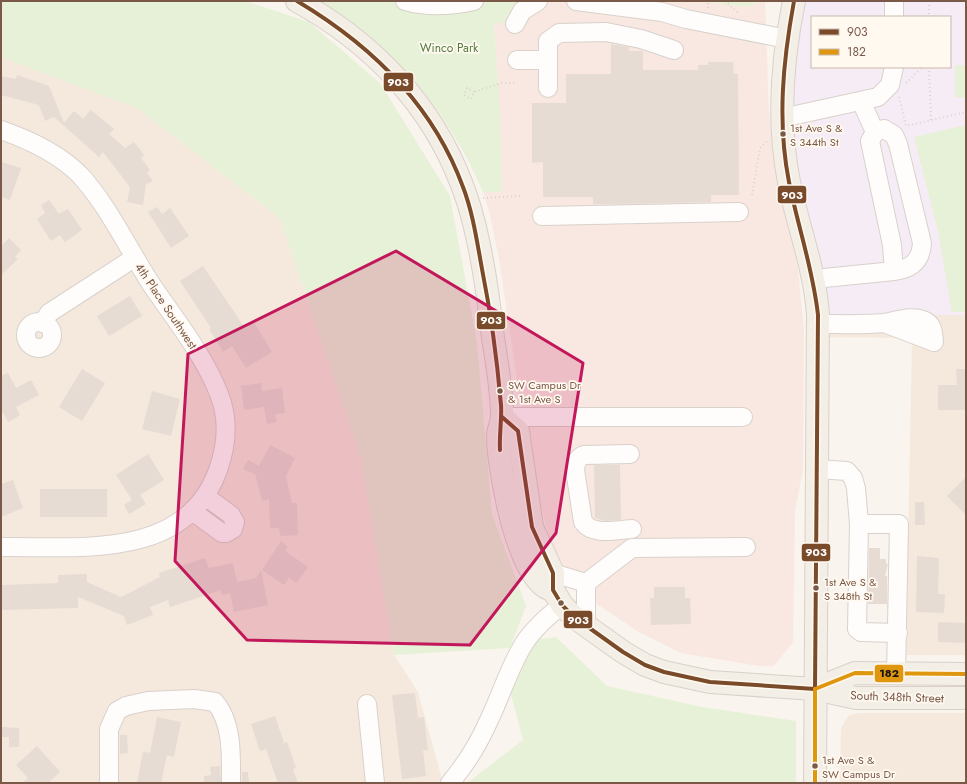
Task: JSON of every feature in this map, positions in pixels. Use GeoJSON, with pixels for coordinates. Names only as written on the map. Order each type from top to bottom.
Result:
{"type":"FeatureCollection","features":[{"type":"Feature","properties":{"kind":"main road"},"geometry":{"type":"LineString","coordinates":[[298,1],[317,12],[351,36],[379,60],[406,89],[437,131],[450,156],[466,198],[474,226],[485,282],[502,417],[498,435],[509,514],[532,572],[542,587],[556,589],[586,627],[645,665],[685,678],[738,684],[815,689]]}},
{"type":"Feature","properties":{"kind":"main road"},"geometry":{"type":"LineString","coordinates":[[794,1],[787,39],[782,118],[789,182],[814,279],[818,324],[815,783]]}},
{"type":"Feature","properties":{"kind":"main road","name":"South 348th Street"},"geometry":{"type":"LineString","coordinates":[[815,689],[855,673],[966,674]]}},
{"type":"Feature","properties":{"kind":"main road","name":"South 348th Street"},"geometry":{"type":"LineString","coordinates":[[815,689],[856,698],[966,698]]}},
{"type":"Feature","properties":{"kind":"street"},"geometry":{"type":"LineString","coordinates":[[405,1],[427,6],[439,6],[474,1]]}},
{"type":"Feature","properties":{"kind":"street"},"geometry":{"type":"LineString","coordinates":[[576,1],[662,12],[686,19],[787,39]]}},
{"type":"Feature","properties":{"kind":"street"},"geometry":{"type":"LineString","coordinates":[[894,1],[894,16]]}},
{"type":"Feature","properties":{"kind":"street"},"geometry":{"type":"LineString","coordinates":[[515,24],[518,15],[529,3]]}},
{"type":"Feature","properties":{"kind":"street"},"geometry":{"type":"LineString","coordinates":[[606,32],[611,5]]}},
{"type":"Feature","properties":{"kind":"street"},"geometry":{"type":"LineString","coordinates":[[548,88],[548,41],[559,33],[606,32],[641,38],[674,50]]}},
{"type":"Feature","properties":{"kind":"street"},"geometry":{"type":"LineString","coordinates":[[517,60],[548,60]]}},
{"type":"Feature","properties":{"kind":"street"},"geometry":{"type":"LineString","coordinates":[[782,118],[878,97],[886,91],[893,80],[894,68]]}},
{"type":"Feature","properties":{"kind":"street"},"geometry":{"type":"LineString","coordinates":[[861,101],[875,132]]}},
{"type":"Feature","properties":{"kind":"street","name":"4th Place Southwest"},"geometry":{"type":"LineString","coordinates":[[1,130],[31,141],[66,163],[80,176],[97,196],[134,258],[203,362],[217,387],[223,404],[226,424],[224,451],[216,476],[199,503],[171,528],[157,535],[141,540],[100,545],[1,547]]}},
{"type":"Feature","properties":{"kind":"street"},"geometry":{"type":"LineString","coordinates":[[814,279],[894,271],[906,269],[915,263],[920,256],[922,243],[896,138],[888,130],[879,130],[875,132],[870,141],[892,246],[894,271]]}},
{"type":"Feature","properties":{"kind":"street"},"geometry":{"type":"LineString","coordinates":[[542,216],[739,212]]}},
{"type":"Feature","properties":{"kind":"street"},"geometry":{"type":"LineString","coordinates":[[43,324],[50,314],[134,258]]}},
{"type":"Feature","properties":{"kind":"street"},"geometry":{"type":"LineString","coordinates":[[818,324],[884,323]]}},
{"type":"Feature","properties":{"kind":"street"},"geometry":{"type":"LineString","coordinates":[[502,417],[742,417]]}},
{"type":"Feature","properties":{"kind":"street"},"geometry":{"type":"LineString","coordinates":[[630,454],[584,455],[579,457],[575,470],[583,522],[587,528],[595,531],[632,529]]}},
{"type":"Feature","properties":{"kind":"street"},"geometry":{"type":"LineString","coordinates":[[817,469],[842,470],[851,474],[856,488],[859,524],[857,629],[861,632],[898,633]]}},
{"type":"Feature","properties":{"kind":"street"},"geometry":{"type":"LineString","coordinates":[[859,524],[899,524],[896,674]]}},
{"type":"Feature","properties":{"kind":"street"},"geometry":{"type":"LineString","coordinates":[[450,783],[472,752],[483,732],[524,642],[540,622],[556,589],[586,582],[632,548],[746,547]]}},
{"type":"Feature","properties":{"kind":"street"},"geometry":{"type":"LineString","coordinates":[[586,582],[586,627]]}},
{"type":"Feature","properties":{"kind":"street"},"geometry":{"type":"LineString","coordinates":[[109,783],[109,729],[117,711],[126,706],[148,701],[194,699],[215,702],[221,709],[230,743],[231,783]]}},
{"type":"Feature","properties":{"kind":"street"},"geometry":{"type":"LineString","coordinates":[[367,704],[375,783]]}},
{"type":"Feature","properties":{"kind":"path"},"geometry":{"type":"LineString","coordinates":[[725,1],[740,16]]}},
{"type":"Feature","properties":{"kind":"path"},"geometry":{"type":"LineString","coordinates":[[929,1],[929,16]]}},
{"type":"Feature","properties":{"kind":"path"},"geometry":{"type":"LineString","coordinates":[[903,85],[921,68]]}},
{"type":"Feature","properties":{"kind":"path"},"geometry":{"type":"LineString","coordinates":[[929,68],[931,120]]}},
{"type":"Feature","properties":{"kind":"path"},"geometry":{"type":"LineString","coordinates":[[474,92],[471,99],[464,96],[467,88],[474,92],[501,83],[517,83]]}},
{"type":"Feature","properties":{"kind":"path"},"geometry":{"type":"LineString","coordinates":[[900,91],[906,126],[966,112]]}},
{"type":"Feature","properties":{"kind":"path"},"geometry":{"type":"LineString","coordinates":[[752,195],[760,148]]}},
{"type":"Feature","properties":{"kind":"path"},"geometry":{"type":"LineString","coordinates":[[466,198],[520,196]]}},
{"type":"Feature","properties":{"kind":"highlighted area"},"geometry":{"type":"Polygon","coordinates":[[[396,251],[583,363],[556,533],[470,645],[247,640],[175,561],[188,354],[396,251]]]}},
{"type":"Feature","properties":{"kind":"shaded area"},"geometry":{"type":"Polygon","coordinates":[[[518,1],[698,1],[749,7],[760,1],[765,1],[769,113],[776,163],[798,270],[804,331],[803,470],[795,510],[793,642],[774,666],[759,666],[681,653],[637,631],[597,604],[564,566],[551,543],[539,500],[531,441],[518,387],[499,259],[490,215],[483,192],[502,192],[494,23],[504,23],[518,1]]]}},
{"type":"Feature","properties":{"kind":"shaded area"},"geometry":{"type":"Polygon","coordinates":[[[794,1],[966,1],[966,315],[818,315],[789,182],[794,1]]]}},
{"type":"Feature","properties":{"kind":"shaded area"},"geometry":{"type":"Polygon","coordinates":[[[1,57],[137,108],[280,218],[361,458],[394,655],[418,692],[443,783],[1,783],[1,57]]]}},
{"type":"Feature","properties":{"kind":"shaded area"},"geometry":{"type":"Polygon","coordinates":[[[818,315],[966,315],[966,655],[906,655],[912,338],[818,337],[818,315]]]}},
{"type":"Feature","properties":{"kind":"shaded area"},"geometry":{"type":"Polygon","coordinates":[[[859,713],[966,713],[966,783],[840,783],[841,728],[849,715],[859,713]]]}},
{"type":"Feature","properties":{"kind":"green space"},"geometry":{"type":"Polygon","coordinates":[[[1,1],[245,1],[309,22],[380,83],[450,196],[477,343],[492,514],[526,606],[510,648],[394,655],[361,458],[280,218],[137,108],[1,57],[1,1]]]}},
{"type":"Feature","properties":{"kind":"green space","name":"Winco Park"},"geometry":{"type":"Polygon","coordinates":[[[320,1],[518,1],[504,23],[494,23],[500,112],[502,192],[483,192],[454,135],[416,84],[372,39],[347,19],[320,1]]]}},
{"type":"Feature","properties":{"kind":"green space"},"geometry":{"type":"Polygon","coordinates":[[[698,1],[760,1],[749,7],[698,1]]]}},
{"type":"Feature","properties":{"kind":"green space"},"geometry":{"type":"Polygon","coordinates":[[[955,65],[966,65],[966,98],[955,97],[955,65]]]}},
{"type":"Feature","properties":{"kind":"green space"},"geometry":{"type":"Polygon","coordinates":[[[966,125],[966,312],[952,312],[938,231],[914,137],[966,125]]]}},
{"type":"Feature","properties":{"kind":"green space"},"geometry":{"type":"Polygon","coordinates":[[[556,637],[607,686],[702,707],[796,721],[796,783],[467,783],[523,740],[511,694],[534,640],[556,637]]]}},
{"type":"Feature","properties":{"kind":"building"},"geometry":{"type":"Polygon","coordinates":[[[611,44],[629,47],[629,51],[643,51],[643,70],[698,70],[698,65],[708,65],[708,62],[733,62],[734,74],[738,74],[739,195],[711,195],[711,202],[617,204],[593,204],[593,197],[543,197],[543,162],[532,163],[532,103],[566,103],[566,74],[611,74],[611,44]]]}},
{"type":"Feature","properties":{"kind":"building"},"geometry":{"type":"Polygon","coordinates":[[[17,75],[49,86],[64,123],[74,111],[83,119],[91,110],[114,129],[109,134],[125,148],[134,142],[144,155],[141,158],[150,170],[147,173],[153,181],[146,184],[143,205],[127,202],[130,187],[103,152],[99,157],[54,117],[45,121],[39,105],[1,95],[1,76],[16,79],[17,75]]]}},
{"type":"Feature","properties":{"kind":"building"},"geometry":{"type":"Polygon","coordinates":[[[1,162],[21,168],[10,200],[1,197],[1,162]]]}},
{"type":"Feature","properties":{"kind":"building"},"geometry":{"type":"Polygon","coordinates":[[[49,200],[59,214],[68,209],[82,230],[65,242],[60,235],[51,241],[37,219],[45,213],[41,205],[49,200]]]}},
{"type":"Feature","properties":{"kind":"building"},"geometry":{"type":"Polygon","coordinates":[[[157,207],[162,214],[170,208],[189,236],[171,248],[148,212],[157,207]]]}},
{"type":"Feature","properties":{"kind":"building"},"geometry":{"type":"Polygon","coordinates":[[[9,238],[21,250],[15,257],[18,259],[1,275],[1,246],[9,238]]]}},
{"type":"Feature","properties":{"kind":"building"},"geometry":{"type":"Polygon","coordinates":[[[203,266],[245,328],[254,322],[272,352],[246,368],[232,346],[223,352],[209,329],[211,328],[180,281],[203,266]]]}},
{"type":"Feature","properties":{"kind":"building"},"geometry":{"type":"Polygon","coordinates":[[[130,296],[142,316],[109,336],[97,316],[130,296]]]}},
{"type":"Feature","properties":{"kind":"building"},"geometry":{"type":"Polygon","coordinates":[[[82,369],[105,383],[82,421],[59,407],[82,369]]]}},
{"type":"Feature","properties":{"kind":"building"},"geometry":{"type":"Polygon","coordinates":[[[956,369],[966,369],[966,410],[938,410],[938,385],[957,385],[956,369]]]}},
{"type":"Feature","properties":{"kind":"building"},"geometry":{"type":"Polygon","coordinates":[[[8,373],[16,388],[31,380],[39,395],[16,407],[20,415],[8,422],[1,409],[1,376],[8,373]]]}},
{"type":"Feature","properties":{"kind":"building"},"geometry":{"type":"Polygon","coordinates":[[[261,383],[262,391],[282,388],[285,413],[275,414],[277,422],[267,424],[264,407],[244,410],[241,386],[261,383]]]}},
{"type":"Feature","properties":{"kind":"building"},"geometry":{"type":"Polygon","coordinates":[[[152,391],[180,399],[171,436],[142,429],[152,391]]]}},
{"type":"Feature","properties":{"kind":"building"},"geometry":{"type":"Polygon","coordinates":[[[270,445],[295,458],[286,476],[292,503],[297,503],[298,535],[280,536],[279,528],[270,528],[269,499],[262,501],[255,474],[243,469],[248,460],[259,466],[270,445]]]}},
{"type":"Feature","properties":{"kind":"building"},"geometry":{"type":"Polygon","coordinates":[[[148,454],[164,480],[140,495],[146,504],[129,514],[124,505],[132,500],[116,475],[148,454]]]}},
{"type":"Feature","properties":{"kind":"building"},"geometry":{"type":"Polygon","coordinates":[[[594,465],[620,465],[621,520],[605,521],[595,518],[594,465]]]}},
{"type":"Feature","properties":{"kind":"building"},"geometry":{"type":"Polygon","coordinates":[[[966,477],[966,515],[947,496],[966,477]]]}},
{"type":"Feature","properties":{"kind":"building"},"geometry":{"type":"Polygon","coordinates":[[[13,480],[23,508],[1,517],[1,484],[13,480]]]}},
{"type":"Feature","properties":{"kind":"building"},"geometry":{"type":"Polygon","coordinates":[[[40,489],[107,489],[107,517],[40,517],[40,489]]]}},
{"type":"Feature","properties":{"kind":"building"},"geometry":{"type":"Polygon","coordinates":[[[915,502],[924,502],[925,525],[915,525],[915,502]]]}},
{"type":"Feature","properties":{"kind":"building"},"geometry":{"type":"Polygon","coordinates":[[[281,541],[288,547],[285,551],[308,567],[297,583],[289,578],[284,585],[262,570],[281,541]]]}},
{"type":"Feature","properties":{"kind":"building"},"geometry":{"type":"Polygon","coordinates":[[[869,548],[880,548],[880,559],[886,559],[886,564],[888,564],[885,576],[887,576],[887,604],[868,604],[869,548]]]}},
{"type":"Feature","properties":{"kind":"building"},"geometry":{"type":"Polygon","coordinates":[[[917,556],[939,558],[938,594],[945,594],[944,613],[916,612],[917,556]]]}},
{"type":"Feature","properties":{"kind":"building"},"geometry":{"type":"Polygon","coordinates":[[[205,558],[209,568],[233,563],[237,582],[256,578],[261,570],[268,605],[234,612],[230,593],[222,595],[221,590],[170,607],[168,600],[150,607],[153,615],[127,625],[124,616],[78,597],[78,608],[1,610],[1,585],[58,583],[58,575],[87,574],[87,582],[121,597],[160,577],[159,573],[205,558]]]}},
{"type":"Feature","properties":{"kind":"building"},"geometry":{"type":"Polygon","coordinates":[[[654,587],[685,587],[685,598],[690,598],[691,624],[651,625],[650,598],[654,598],[654,587]]]}},
{"type":"Feature","properties":{"kind":"building"},"geometry":{"type":"Polygon","coordinates":[[[938,622],[966,623],[966,643],[938,642],[938,622]]]}},
{"type":"Feature","properties":{"kind":"building"},"geometry":{"type":"Polygon","coordinates":[[[415,693],[418,718],[424,717],[428,750],[423,750],[426,776],[402,779],[392,695],[415,693]]]}},
{"type":"Feature","properties":{"kind":"building"},"geometry":{"type":"Polygon","coordinates":[[[275,716],[284,743],[287,742],[296,768],[293,769],[298,783],[278,783],[266,749],[260,751],[251,724],[275,716]]]}},
{"type":"Feature","properties":{"kind":"building"},"geometry":{"type":"Polygon","coordinates":[[[157,717],[181,722],[174,757],[167,755],[161,783],[137,783],[143,751],[150,753],[157,717]]]}},
{"type":"Feature","properties":{"kind":"building"},"geometry":{"type":"Polygon","coordinates":[[[1,727],[19,728],[19,747],[9,747],[9,737],[1,737],[1,727]]]}},
{"type":"Feature","properties":{"kind":"building"},"geometry":{"type":"Polygon","coordinates":[[[120,735],[127,735],[128,753],[120,754],[120,735]]]}},
{"type":"Feature","properties":{"kind":"building"},"geometry":{"type":"Polygon","coordinates":[[[37,746],[60,772],[48,783],[22,783],[28,778],[16,765],[37,746]]]}},
{"type":"Feature","properties":{"kind":"building"},"geometry":{"type":"Polygon","coordinates":[[[220,766],[221,783],[204,783],[204,776],[211,775],[210,767],[220,766]]]}},
{"type":"Feature","properties":{"kind":"building"},"geometry":{"type":"Polygon","coordinates":[[[242,772],[248,772],[249,783],[242,783],[242,772]]]}},
{"type":"Feature","properties":{"kind":"transit line","name":"903"},"geometry":{"type":"LineString","coordinates":[[297,1],[350,37],[396,80],[417,104],[435,130],[450,157],[463,187],[472,217],[488,303],[496,354],[501,405],[500,450]]}},
{"type":"Feature","properties":{"kind":"transit line","name":"903"},"geometry":{"type":"LineString","coordinates":[[502,417],[518,431],[532,527],[553,573],[553,590],[562,605],[574,617],[623,652],[645,665],[664,672],[710,682],[815,689],[818,315],[813,281],[789,182],[785,159],[782,114],[784,69],[794,1]]}},
{"type":"Feature","properties":{"kind":"transit line","name":"182"},"geometry":{"type":"LineString","coordinates":[[815,689],[855,673],[966,674]]}},
{"type":"Feature","properties":{"kind":"transit line","name":"182"},"geometry":{"type":"LineString","coordinates":[[815,689],[815,783]]}},
{"type":"Feature","properties":{"kind":"place","name":"1st Ave S & S 344th St"},"geometry":{"type":"Point","coordinates":[783,134]}},
{"type":"Feature","properties":{"kind":"place","name":"SW Campus Dr & 1st Ave S"},"geometry":{"type":"Point","coordinates":[500,391]}},
{"type":"Feature","properties":{"kind":"place","name":"1st Ave S & S 348th St"},"geometry":{"type":"Point","coordinates":[816,588]}},
{"type":"Feature","properties":{"kind":"place","name":"1st Ave S & SW Campus Dr"},"geometry":{"type":"Point","coordinates":[815,766]}}]}
